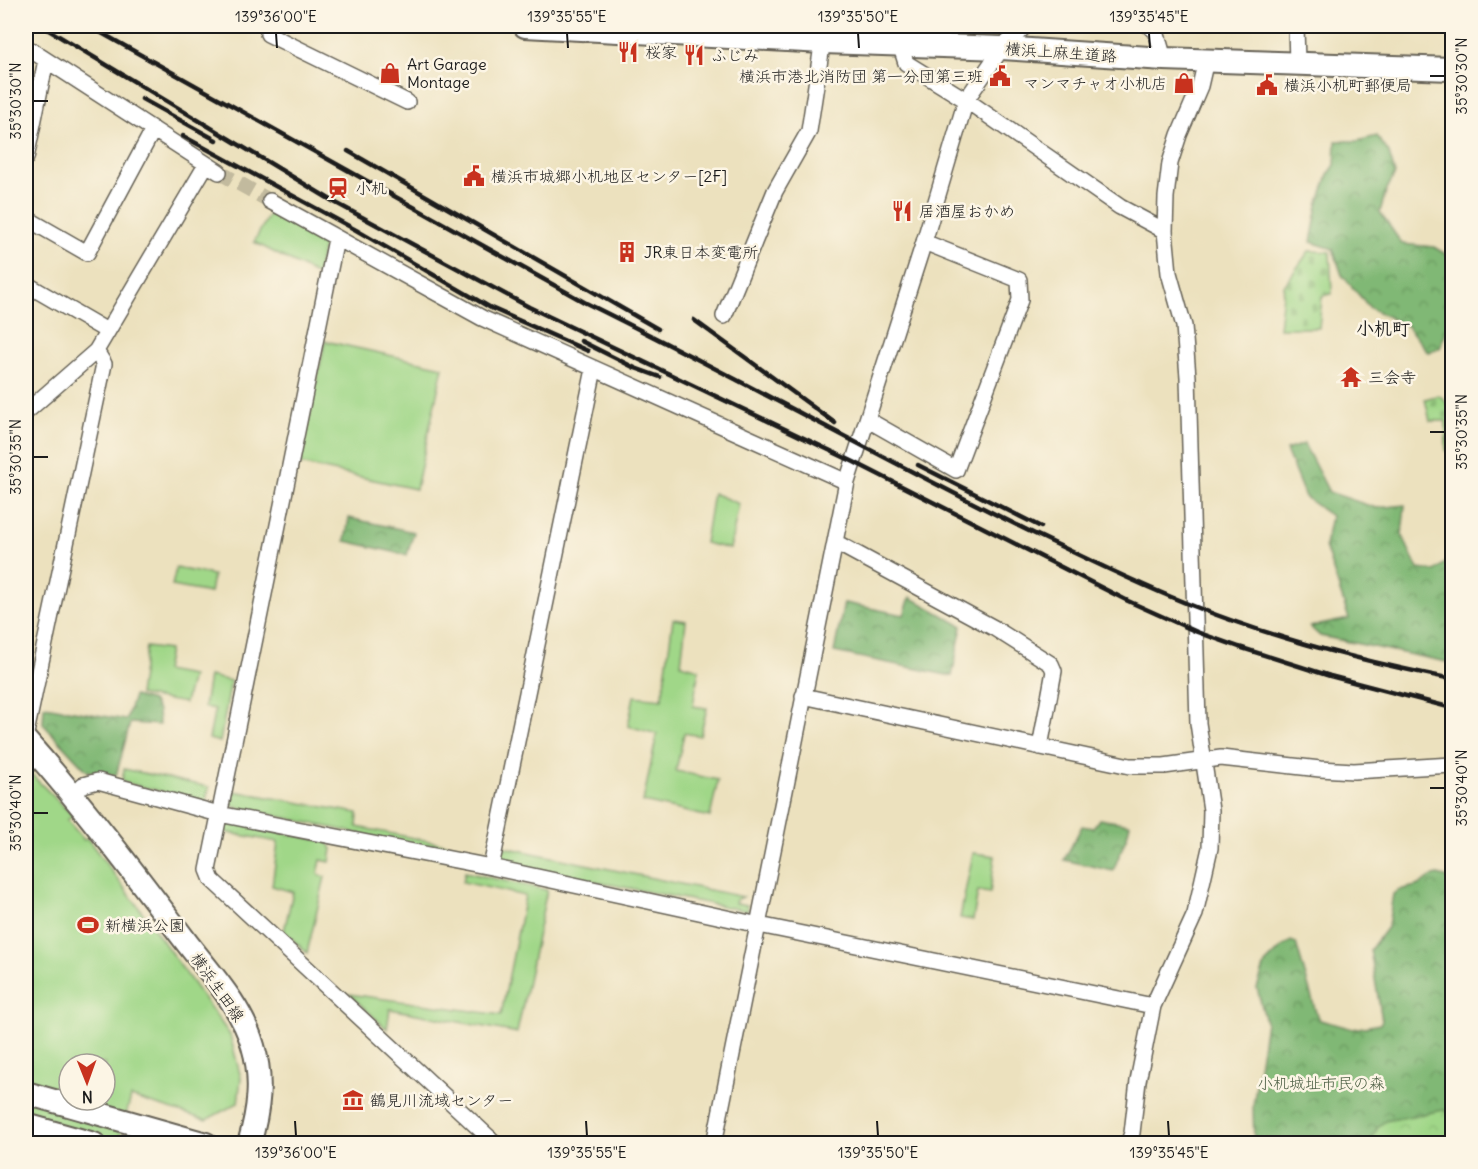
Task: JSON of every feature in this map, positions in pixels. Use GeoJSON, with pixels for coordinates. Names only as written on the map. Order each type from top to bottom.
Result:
{"type":"FeatureCollection","features":[{"type":"Feature","properties":{"kind":"main road","name":"横浜上麻生道路"},"geometry":{"type":"LineString","coordinates":[[525,26],[900,35],[1002,48],[1164,59],[1452,69]]}},
{"type":"Feature","properties":{"kind":"main road","name":"横浜生田線"},"geometry":{"type":"LineString","coordinates":[[26,741],[74,795],[217,982],[243,1021],[258,1067],[260,1091],[249,1143]]}},
{"type":"Feature","properties":{"kind":"main road"},"geometry":{"type":"LineString","coordinates":[[26,1093],[206,1143]]}},
{"type":"Feature","properties":{"kind":"main road"},"geometry":{"type":"LineString","coordinates":[[26,1125],[94,1143]]}},
{"type":"Feature","properties":{"kind":"street"},"geometry":{"type":"LineString","coordinates":[[272,26],[268,34],[407,102]]}},
{"type":"Feature","properties":{"kind":"street"},"geometry":{"type":"LineString","coordinates":[[714,1143],[847,482],[924,242],[966,100],[1002,48],[1025,26]]}},
{"type":"Feature","properties":{"kind":"street"},"geometry":{"type":"LineString","coordinates":[[1149,26],[1156,31],[1164,59]]}},
{"type":"Feature","properties":{"kind":"street"},"geometry":{"type":"LineString","coordinates":[[1296,26],[1297,64]]}},
{"type":"Feature","properties":{"kind":"street"},"geometry":{"type":"LineString","coordinates":[[724,316],[776,191],[809,131],[824,34]]}},
{"type":"Feature","properties":{"kind":"street"},"geometry":{"type":"LineString","coordinates":[[900,35],[906,63],[966,100],[1120,207],[1165,231]]}},
{"type":"Feature","properties":{"kind":"street"},"geometry":{"type":"LineString","coordinates":[[26,47],[213,168],[96,351],[27,409]]}},
{"type":"Feature","properties":{"kind":"street"},"geometry":{"type":"LineString","coordinates":[[26,158],[28,134],[46,60]]}},
{"type":"Feature","properties":{"kind":"street"},"geometry":{"type":"LineString","coordinates":[[1128,1143],[1132,1133],[1138,1081],[1153,1006],[1195,914],[1210,848],[1212,810],[1198,723],[1187,367],[1184,326],[1169,273],[1165,231],[1170,163],[1200,86],[1206,60]]}},
{"type":"Feature","properties":{"kind":"street"},"geometry":{"type":"LineString","coordinates":[[26,218],[87,253],[153,130]]}},
{"type":"Feature","properties":{"kind":"street"},"geometry":{"type":"LineString","coordinates":[[270,201],[482,318],[847,482]]}},
{"type":"Feature","properties":{"kind":"street"},"geometry":{"type":"LineString","coordinates":[[336,239],[208,870],[212,880],[496,1143]]}},
{"type":"Feature","properties":{"kind":"street"},"geometry":{"type":"LineString","coordinates":[[868,420],[956,470],[1020,300],[1019,280],[924,242]]}},
{"type":"Feature","properties":{"kind":"street"},"geometry":{"type":"LineString","coordinates":[[26,284],[107,331]]}},
{"type":"Feature","properties":{"kind":"street"},"geometry":{"type":"LineString","coordinates":[[26,733],[104,364],[96,351]]}},
{"type":"Feature","properties":{"kind":"street"},"geometry":{"type":"LineString","coordinates":[[491,867],[594,369]]}},
{"type":"Feature","properties":{"kind":"street"},"geometry":{"type":"LineString","coordinates":[[835,542],[994,628],[1051,663],[1054,671],[1040,747]]}},
{"type":"Feature","properties":{"kind":"street"},"geometry":{"type":"LineString","coordinates":[[803,696],[1130,766],[1164,766],[1221,758],[1354,771],[1452,765]]}},
{"type":"Feature","properties":{"kind":"street"},"geometry":{"type":"LineString","coordinates":[[74,795],[83,785],[98,781],[219,814],[491,867],[1153,1006]]}},
{"type":"Feature","properties":{"kind":"green space"},"geometry":{"type":"Polygon","coordinates":[[[1377,136],[1389,153],[1395,174],[1386,191],[1380,212],[1402,244],[1434,247],[1452,258],[1452,316],[1440,348],[1428,352],[1407,326],[1370,308],[1342,275],[1333,249],[1311,242],[1318,205],[1328,175],[1335,165],[1336,141],[1357,141],[1377,136]]]}},
{"type":"Feature","properties":{"kind":"green space"},"geometry":{"type":"Polygon","coordinates":[[[271,211],[324,243],[317,275],[254,242],[271,211]]]}},
{"type":"Feature","properties":{"kind":"green space"},"geometry":{"type":"Polygon","coordinates":[[[1309,251],[1330,252],[1332,294],[1322,296],[1319,328],[1279,328],[1284,286],[1309,251]]]}},
{"type":"Feature","properties":{"kind":"green space"},"geometry":{"type":"Polygon","coordinates":[[[325,341],[443,367],[416,489],[300,464],[325,341]]]}},
{"type":"Feature","properties":{"kind":"green space"},"geometry":{"type":"Polygon","coordinates":[[[1439,395],[1449,407],[1453,421],[1452,452],[1446,451],[1446,421],[1430,421],[1425,399],[1439,395]]]}},
{"type":"Feature","properties":{"kind":"green space"},"geometry":{"type":"Polygon","coordinates":[[[1304,444],[1329,492],[1376,508],[1405,505],[1402,535],[1418,569],[1435,571],[1452,557],[1452,663],[1320,636],[1310,627],[1349,619],[1325,546],[1331,516],[1305,497],[1286,450],[1304,444]]]}},
{"type":"Feature","properties":{"kind":"green space"},"geometry":{"type":"Polygon","coordinates":[[[713,493],[739,504],[730,549],[705,543],[713,493]]]}},
{"type":"Feature","properties":{"kind":"green space"},"geometry":{"type":"Polygon","coordinates":[[[349,518],[414,532],[407,555],[345,541],[349,518]]]}},
{"type":"Feature","properties":{"kind":"green space"},"geometry":{"type":"Polygon","coordinates":[[[176,568],[213,575],[210,593],[172,586],[176,568]]]}},
{"type":"Feature","properties":{"kind":"green space"},"geometry":{"type":"Polygon","coordinates":[[[910,597],[962,626],[952,676],[834,652],[844,603],[904,615],[910,597]]]}},
{"type":"Feature","properties":{"kind":"green space"},"geometry":{"type":"Polygon","coordinates":[[[673,619],[686,621],[681,664],[699,669],[693,706],[707,708],[700,736],[684,733],[676,771],[718,780],[710,817],[643,802],[657,734],[628,726],[634,696],[662,699],[673,619]]]}},
{"type":"Feature","properties":{"kind":"green space"},"geometry":{"type":"Polygon","coordinates":[[[146,647],[169,650],[165,671],[192,676],[185,703],[139,695],[146,647]]]}},
{"type":"Feature","properties":{"kind":"green space"},"geometry":{"type":"Polygon","coordinates":[[[209,676],[231,681],[220,742],[209,739],[215,709],[204,707],[209,676]]]}},
{"type":"Feature","properties":{"kind":"green space"},"geometry":{"type":"Polygon","coordinates":[[[134,696],[152,701],[158,711],[159,725],[130,723],[116,776],[87,771],[43,724],[44,706],[126,720],[134,696]]]}},
{"type":"Feature","properties":{"kind":"green space","name":"新横浜公園"},"geometry":{"type":"Polygon","coordinates":[[[26,769],[73,816],[67,820],[84,840],[87,838],[230,1035],[241,1078],[238,1103],[206,1120],[131,1097],[118,1143],[26,1143],[26,769]]]}},
{"type":"Feature","properties":{"kind":"green space"},"geometry":{"type":"Polygon","coordinates":[[[124,769],[209,787],[206,802],[122,782],[124,769]]]}},
{"type":"Feature","properties":{"kind":"green space"},"geometry":{"type":"Polygon","coordinates":[[[234,791],[358,813],[357,827],[481,851],[480,860],[231,806],[234,791]]]}},
{"type":"Feature","properties":{"kind":"green space"},"geometry":{"type":"Polygon","coordinates":[[[1099,819],[1130,824],[1113,871],[1064,860],[1082,826],[1093,828],[1099,819]]]}},
{"type":"Feature","properties":{"kind":"green space"},"geometry":{"type":"Polygon","coordinates":[[[231,822],[328,842],[332,849],[330,862],[321,860],[318,874],[325,877],[307,953],[284,931],[293,892],[272,886],[278,842],[224,832],[223,824],[231,822]]]}},
{"type":"Feature","properties":{"kind":"green space"},"geometry":{"type":"Polygon","coordinates":[[[504,847],[743,897],[735,903],[747,905],[748,911],[498,863],[504,847]]]}},
{"type":"Feature","properties":{"kind":"green space"},"geometry":{"type":"Polygon","coordinates":[[[973,853],[995,856],[990,893],[978,891],[973,920],[960,918],[973,853]]]}},
{"type":"Feature","properties":{"kind":"green space"},"geometry":{"type":"Polygon","coordinates":[[[465,872],[547,890],[517,1033],[390,1009],[387,1029],[349,994],[501,1015],[525,896],[463,882],[465,872]]]}},
{"type":"Feature","properties":{"kind":"green space","name":"小机城址市民の森"},"geometry":{"type":"Polygon","coordinates":[[[1438,875],[1452,879],[1452,1143],[1254,1144],[1253,1105],[1266,1022],[1257,988],[1265,964],[1291,941],[1296,943],[1320,1020],[1353,1029],[1380,1024],[1382,1020],[1370,950],[1388,926],[1393,894],[1438,875]]]}},
{"type":"Feature","properties":{"kind":"green space"},"geometry":{"type":"Polygon","coordinates":[[[1444,1110],[1451,1117],[1453,1127],[1452,1134],[1443,1139],[1444,1143],[1370,1143],[1378,1127],[1385,1121],[1444,1110]]]}},
{"type":"Feature","properties":{"kind":"tunnel"},"geometry":{"type":"LineString","coordinates":[[219,172],[270,201]]}},
{"type":"Feature","properties":{"kind":"railway"},"geometry":{"type":"LineString","coordinates":[[42,26],[336,203],[529,307],[854,462],[1128,601],[1197,632],[1239,647],[1330,676],[1452,708]]}},
{"type":"Feature","properties":{"kind":"railway"},"geometry":{"type":"LineString","coordinates":[[89,26],[586,303],[1035,534],[1175,599],[1258,630],[1322,649],[1452,679]]}},
{"type":"Feature","properties":{"kind":"railway"},"geometry":{"type":"LineString","coordinates":[[142,99],[216,140]]}},
{"type":"Feature","properties":{"kind":"railway"},"geometry":{"type":"LineString","coordinates":[[183,136],[356,230],[491,308],[588,351]]}},
{"type":"Feature","properties":{"kind":"railway"},"geometry":{"type":"LineString","coordinates":[[348,151],[658,329]]}},
{"type":"Feature","properties":{"kind":"railway"},"geometry":{"type":"LineString","coordinates":[[694,320],[835,423]]}},
{"type":"Feature","properties":{"kind":"railway"},"geometry":{"type":"LineString","coordinates":[[581,341],[635,368],[660,377]]}},
{"type":"Feature","properties":{"kind":"railway"},"geometry":{"type":"LineString","coordinates":[[918,465],[1041,527]]}},
{"type":"Feature","properties":{"kind":"place","name":"桜家"},"geometry":{"type":"Point","coordinates":[628,52]}},
{"type":"Feature","properties":{"kind":"place","name":"ふじみ"},"geometry":{"type":"Point","coordinates":[694,55]}},
{"type":"Feature","properties":{"kind":"place","name":"Art Garage Montage"},"geometry":{"type":"Point","coordinates":[390,73]}},
{"type":"Feature","properties":{"kind":"place","name":"横浜市港北消防団 第一分団第三班"},"geometry":{"type":"Point","coordinates":[1000,76]}},
{"type":"Feature","properties":{"kind":"place","name":"マンマチャオ小机店"},"geometry":{"type":"Point","coordinates":[1184,83]}},
{"type":"Feature","properties":{"kind":"place","name":"横浜小机町郵便局"},"geometry":{"type":"Point","coordinates":[1267,85]}},
{"type":"Feature","properties":{"kind":"place","name":"横浜市城郷小机地区センター[2F]"},"geometry":{"type":"Point","coordinates":[474,176]}},
{"type":"Feature","properties":{"kind":"place","name":"小机"},"geometry":{"type":"Point","coordinates":[338,188]}},
{"type":"Feature","properties":{"kind":"place","name":"居酒屋おかめ"},"geometry":{"type":"Point","coordinates":[902,211]}},
{"type":"Feature","properties":{"kind":"place","name":"JR東日本変電所"},"geometry":{"type":"Point","coordinates":[627,252]}},
{"type":"Feature","properties":{"kind":"place","name":"三会寺"},"geometry":{"type":"Point","coordinates":[1351,377]}},
{"type":"Feature","properties":{"kind":"place","name":"新横浜公園"},"geometry":{"type":"Point","coordinates":[88,925]}},
{"type":"Feature","properties":{"kind":"place","name":"鶴見川流域センター"},"geometry":{"type":"Point","coordinates":[353,1100]}},
{"type":"Feature","properties":{"kind":"district","name":"小机町"},"geometry":{"type":"Point","coordinates":[1383,329]}}]}
